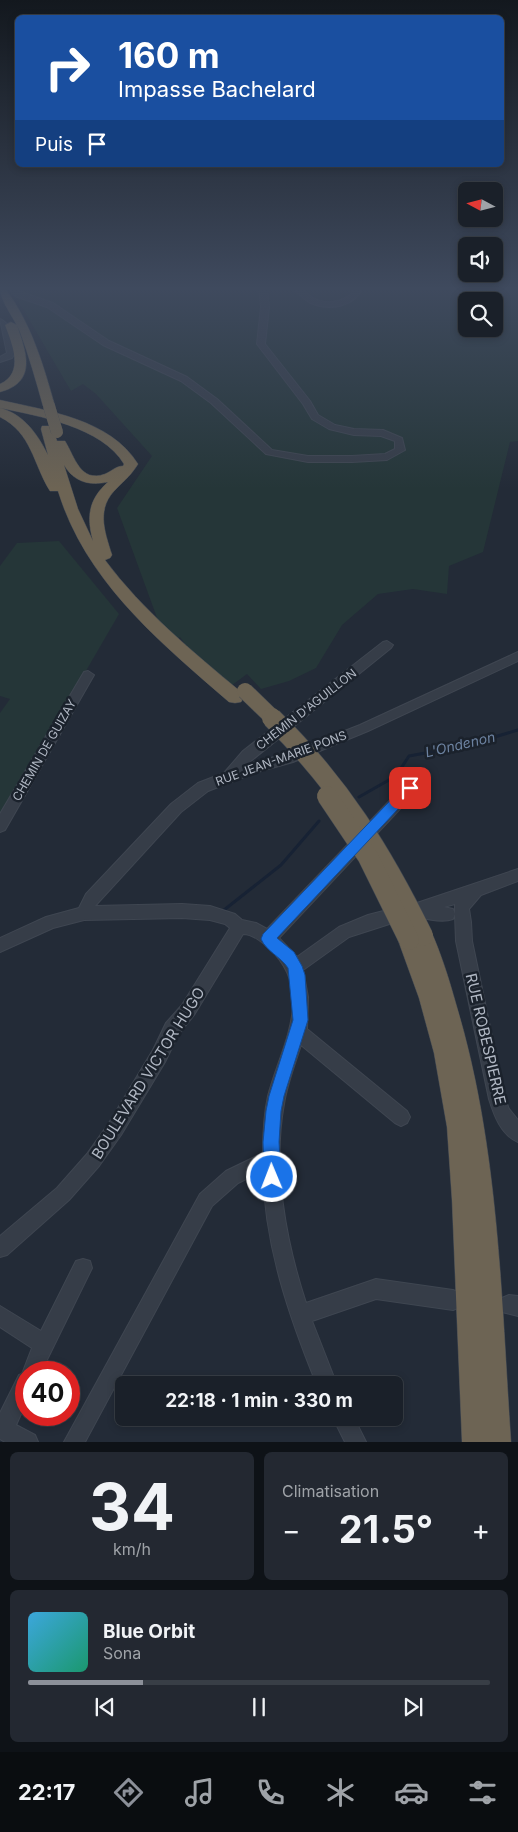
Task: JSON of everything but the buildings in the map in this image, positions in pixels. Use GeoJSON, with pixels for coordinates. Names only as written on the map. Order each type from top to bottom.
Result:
{"type":"FeatureCollection","features":[{"type":"Feature","properties":{"kind":"highway"},"geometry":{"type":"LineString","coordinates":[[3,387],[18,378],[21,370],[18,354]]}},
{"type":"Feature","properties":{"kind":"highway"},"geometry":{"type":"LineString","coordinates":[[27,354],[84,521],[105,555],[134,592],[240,694],[314,779],[368,857],[416,938],[443,993],[461,1064],[473,1132],[482,1206],[496,1442]]}},
{"type":"Feature","properties":{"kind":"highway"},"geometry":{"type":"LineString","coordinates":[[33,354],[42,380],[45,405]]}},
{"type":"Feature","properties":{"kind":"highway"},"geometry":{"type":"LineString","coordinates":[[4,409],[50,420],[79,430],[113,448],[124,460],[122,470],[112,476],[98,480],[84,478],[75,472],[55,435]]}},
{"type":"Feature","properties":{"kind":"highway"},"geometry":{"type":"LineString","coordinates":[[4,409],[42,413],[83,428],[107,439],[128,456],[131,464],[126,473],[102,494],[96,506],[94,520],[105,555]]}},
{"type":"Feature","properties":{"kind":"highway"},"geometry":{"type":"LineString","coordinates":[[4,409],[20,422],[28,432],[66,512],[78,526]]}},
{"type":"Feature","properties":{"kind":"highway"},"geometry":{"type":"LineString","coordinates":[[55,435],[64,491],[78,526],[93,553],[125,598],[176,646],[240,694]]}},
{"type":"Feature","properties":{"kind":"highway"},"geometry":{"type":"LineString","coordinates":[[416,938],[445,1053],[459,1127],[465,1200],[478,1442]]}},
{"type":"Feature","properties":{"kind":"street"},"geometry":{"type":"LineString","coordinates":[[130,354],[184,379],[214,401],[269,452],[308,459],[352,459],[387,457],[400,450],[399,440],[384,434],[354,432],[332,427],[315,417],[269,354]]}},
{"type":"Feature","properties":{"kind":"street","name":"CHEMIN D'AGUILLON"},"geometry":{"type":"LineString","coordinates":[[229,776],[248,755],[387,645]]}},
{"type":"Feature","properties":{"kind":"street","name":"RUE JEAN-MARIE PONS"},"geometry":{"type":"LineString","coordinates":[[84,913],[91,900],[176,808],[203,787],[229,776],[288,758],[364,728],[518,656]]}},
{"type":"Feature","properties":{"kind":"street","name":"CHEMIN DE GUIZAY"},"geometry":{"type":"LineString","coordinates":[[0,826],[88,675]]}},
{"type":"Feature","properties":{"kind":"street"},"geometry":{"type":"LineString","coordinates":[[268,939],[423,775]]}},
{"type":"Feature","properties":{"kind":"street"},"geometry":{"type":"LineString","coordinates":[[295,966],[306,962],[334,938],[351,928],[369,921],[416,910],[453,908],[476,890],[518,875]]}},
{"type":"Feature","properties":{"kind":"street","name":"RUE ROBESPIERRE"},"geometry":{"type":"LineString","coordinates":[[453,908],[464,941],[497,1099],[503,1115],[518,1133]]}},
{"type":"Feature","properties":{"kind":"street"},"geometry":{"type":"LineString","coordinates":[[0,945],[51,922],[84,913],[182,911],[210,913],[230,919],[239,928],[246,927],[252,929],[268,939],[289,957],[295,966],[300,998],[300,1020],[298,1032],[277,1096],[271,1142],[275,1220],[300,1314],[324,1376]]}},
{"type":"Feature","properties":{"kind":"street","name":"BOULEVARD VICTOR HUGO"},"geometry":{"type":"LineString","coordinates":[[0,1248],[62,1194],[93,1160],[115,1129],[159,1056],[172,1029],[188,1010],[239,928]]}},
{"type":"Feature","properties":{"kind":"street"},"geometry":{"type":"LineString","coordinates":[[298,1032],[401,1117]]}},
{"type":"Feature","properties":{"kind":"street"},"geometry":{"type":"LineString","coordinates":[[74,1442],[206,1200],[232,1177],[272,1158]]}},
{"type":"Feature","properties":{"kind":"street"},"geometry":{"type":"LineString","coordinates":[[37,1361],[84,1268]]}},
{"type":"Feature","properties":{"kind":"street"},"geometry":{"type":"LineString","coordinates":[[300,1314],[376,1289],[453,1300]]}},
{"type":"Feature","properties":{"kind":"street"},"geometry":{"type":"LineString","coordinates":[[0,1316],[45,1345]]}},
{"type":"Feature","properties":{"kind":"street"},"geometry":{"type":"LineString","coordinates":[[15,1403],[2,1428],[19,1439],[28,1442]]}},
{"type":"Feature","properties":{"kind":"street"},"geometry":{"type":"LineString","coordinates":[[347,1426],[356,1442]]}},
{"type":"Feature","properties":{"kind":"shaded area"},"geometry":{"type":"Polygon","coordinates":[[[49,354],[518,354],[518,441],[510,442],[483,552],[449,566],[447,594],[413,589],[378,594],[342,625],[316,668],[289,681],[261,689],[247,674],[220,694],[180,637],[168,648],[117,508],[152,456],[96,394],[83,384],[71,391],[49,354]]]}},
{"type":"Feature","properties":{"kind":"shaded area"},"geometry":{"type":"Polygon","coordinates":[[[59,541],[119,614],[0,819],[0,713],[10,699],[0,696],[0,566],[17,543],[59,541]]]}},
{"type":"Feature","properties":{"kind":"waterway","name":"L'Ondenon"},"geometry":{"type":"LineString","coordinates":[[359,797],[396,776],[409,756],[464,746],[518,730]]}},
{"type":"Feature","properties":{"kind":"waterway","name":"L'Ondenon"},"geometry":{"type":"LineString","coordinates":[[224,910],[281,865],[319,821]]}},
{"type":"Feature","properties":{"kind":"route"},"geometry":{"type":"LineString","coordinates":[[272,1177],[271,1142],[274,1111],[298,1032],[300,998],[298,975],[295,966],[289,957],[268,939],[410,788]]}}]}
